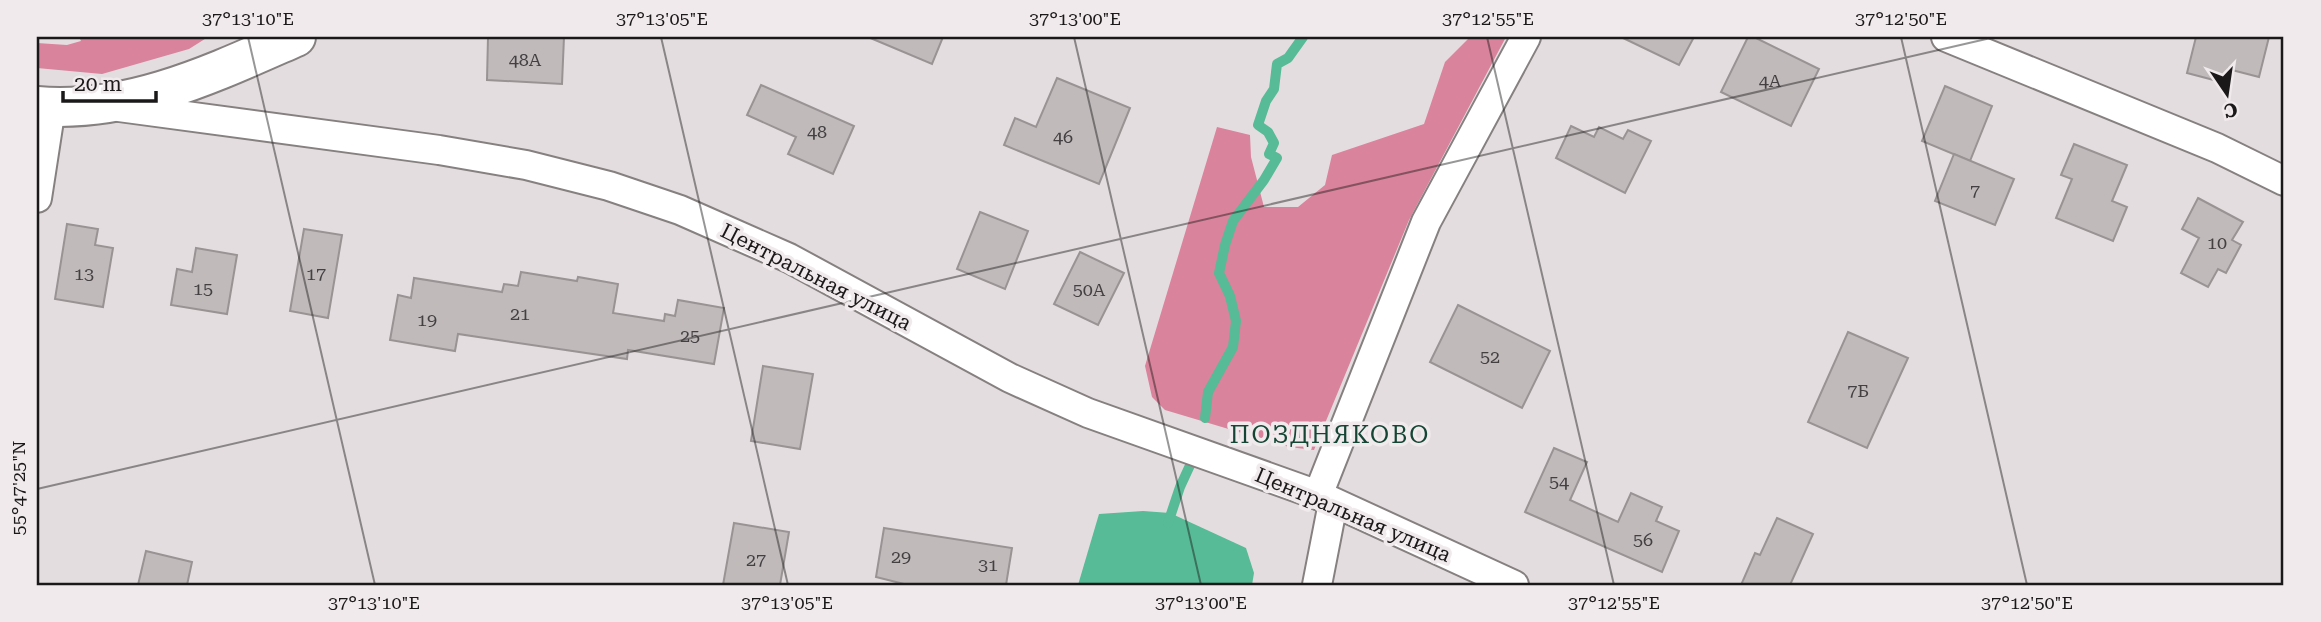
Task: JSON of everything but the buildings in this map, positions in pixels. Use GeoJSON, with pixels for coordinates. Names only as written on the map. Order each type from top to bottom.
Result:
{"type":"FeatureCollection","features":[{"type":"Feature","properties":{"kind":"street"},"geometry":{"type":"LineString","coordinates":[[104,105],[169,89],[296,37]]}},
{"type":"Feature","properties":{"kind":"street"},"geometry":{"type":"LineString","coordinates":[[1317,585],[1325,499],[1426,222],[1526,37]]}},
{"type":"Feature","properties":{"kind":"street"},"geometry":{"type":"LineString","coordinates":[[1946,37],[2217,148],[2284,181]]}},
{"type":"Feature","properties":{"kind":"street","name":"Центральная улица"},"geometry":{"type":"LineString","coordinates":[[44,107],[104,105],[489,158],[609,186],[680,210],[789,258],[1010,378],[1088,413],[1325,499],[1514,585]]}},
{"type":"Feature","properties":{"kind":"street"},"geometry":{"type":"LineString","coordinates":[[37,198],[44,107]]}},
{"type":"Feature","properties":{"kind":"shaded area"},"geometry":{"type":"Polygon","coordinates":[[[79,37],[208,37],[189,49],[102,74],[37,68],[37,43],[67,45],[81,41],[79,37]]]}},
{"type":"Feature","properties":{"kind":"shaded area"},"geometry":{"type":"Polygon","coordinates":[[[1470,37],[1506,37],[1409,220],[1314,450],[1289,447],[1165,410],[1152,397],[1145,366],[1217,127],[1250,135],[1251,157],[1264,207],[1298,207],[1325,185],[1332,155],[1424,124],[1445,62],[1470,37]]]}},
{"type":"Feature","properties":{"kind":"shaded area"},"geometry":{"type":"Polygon","coordinates":[[[1143,511],[1170,513],[1246,548],[1254,573],[1252,585],[1078,585],[1099,514],[1143,511]]]}},
{"type":"Feature","properties":{"kind":"waterway"},"geometry":{"type":"LineString","coordinates":[[1205,418],[1208,392],[1233,347],[1236,321],[1230,296],[1219,273],[1225,245],[1233,221],[1277,158],[1269,154],[1274,143],[1268,132],[1258,125],[1266,101],[1274,89],[1277,64],[1288,58],[1303,37]]}},
{"type":"Feature","properties":{"kind":"waterway"},"geometry":{"type":"LineString","coordinates":[[1168,523],[1192,461]]}},
{"type":"Feature","properties":{"kind":"district","name":"ПОЗДНЯКОВО"},"geometry":{"type":"Point","coordinates":[1330,435]}}]}
